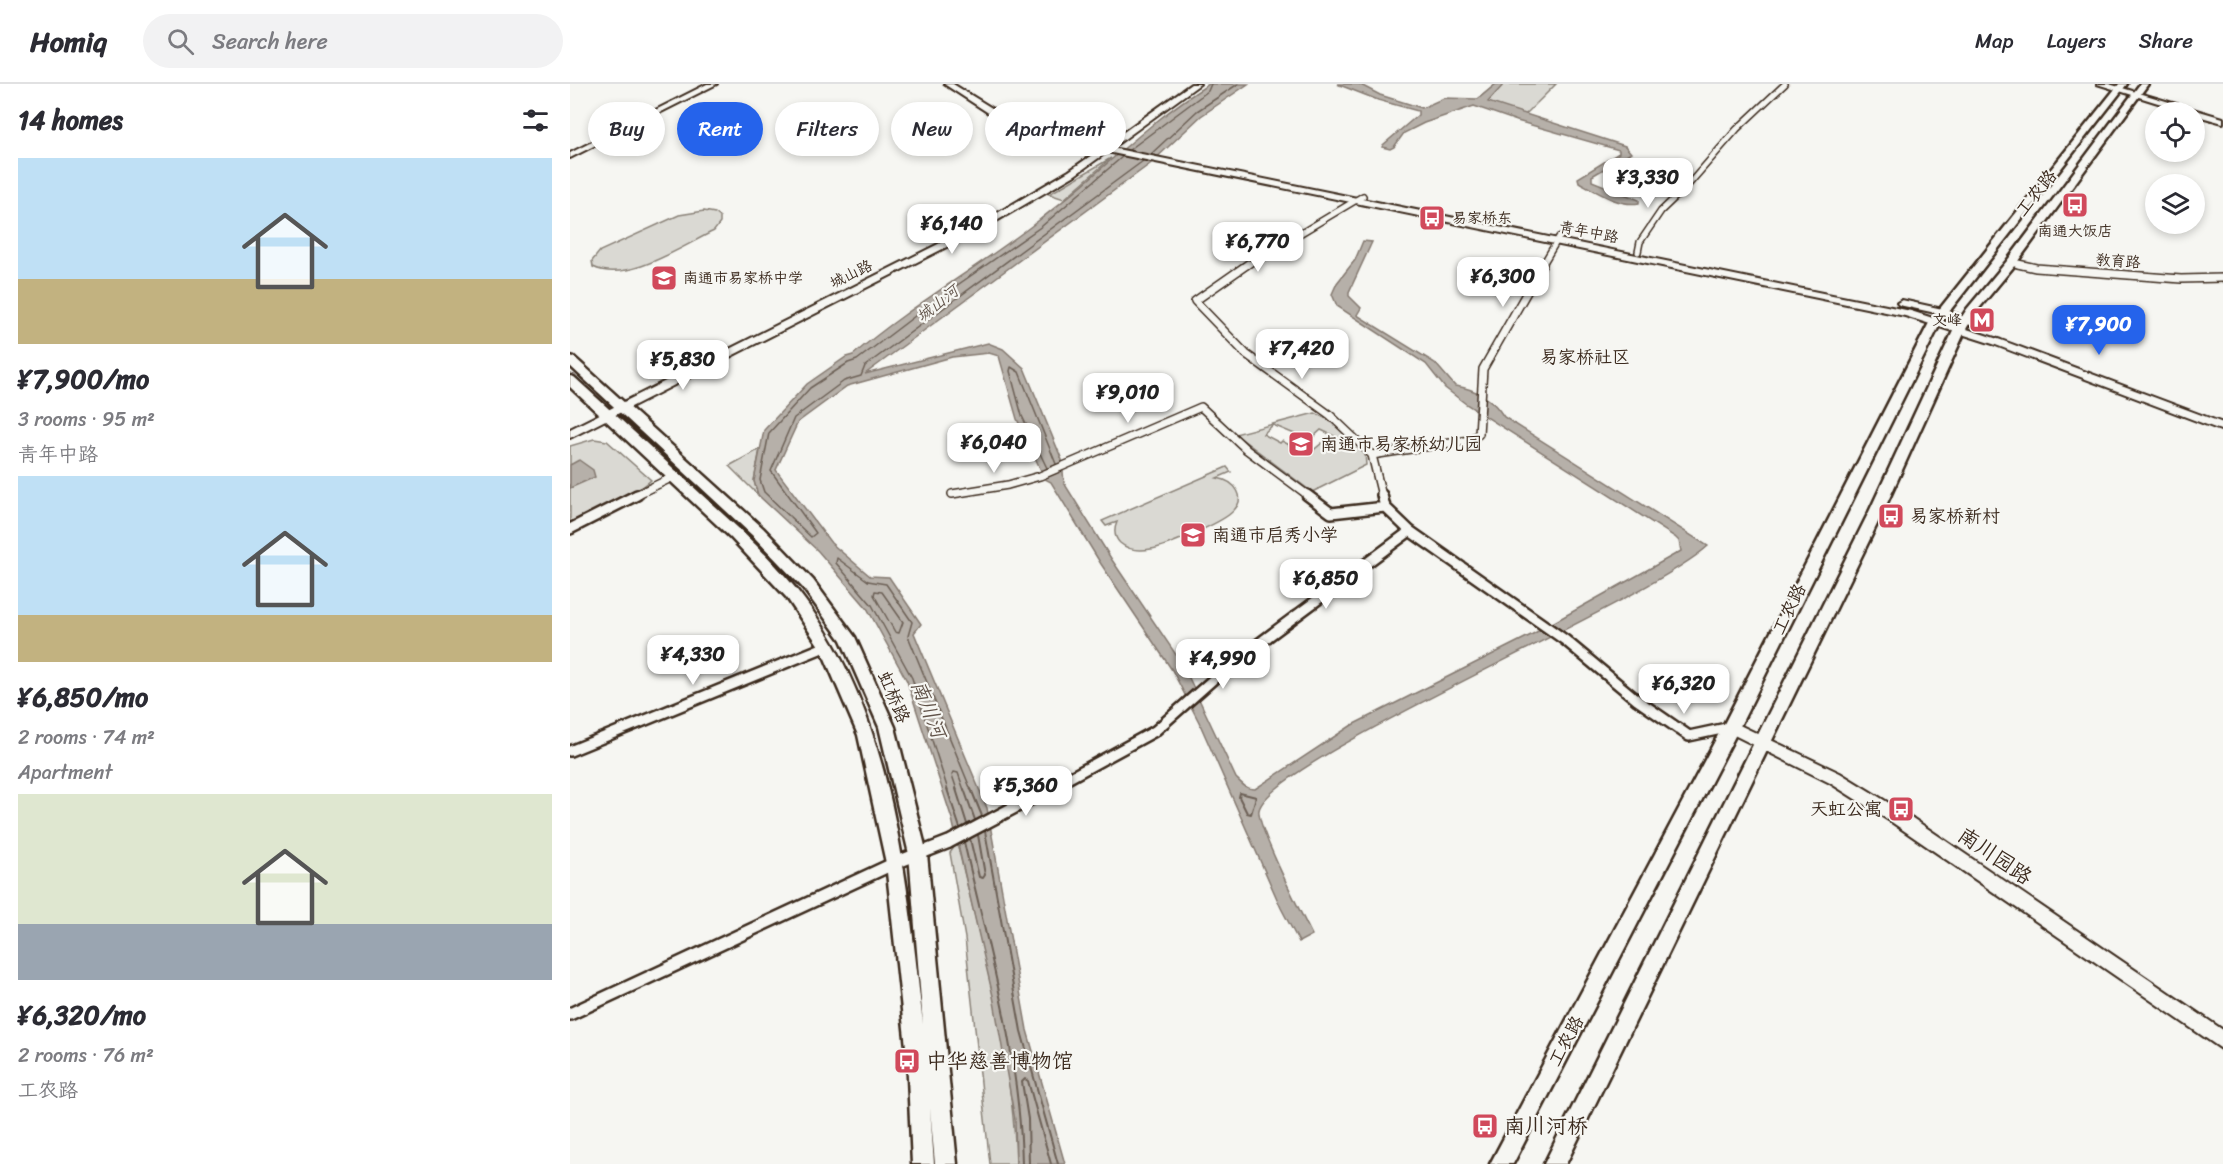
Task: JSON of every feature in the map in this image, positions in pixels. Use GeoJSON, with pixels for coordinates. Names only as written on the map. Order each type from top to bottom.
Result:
{"type":"FeatureCollection","features":[{"type":"Feature","properties":{"kind":"main road"},"geometry":{"type":"LineString","coordinates":[[570,156],[713,84]]}},
{"type":"Feature","properties":{"kind":"main road","name":"青年中路"},"geometry":{"type":"LineString","coordinates":[[948,84],[985,107]]}},
{"type":"Feature","properties":{"kind":"main road","name":"青年中路"},"geometry":{"type":"LineString","coordinates":[[957,84],[988,102]]}},
{"type":"Feature","properties":{"kind":"main road","name":"城山路"},"geometry":{"type":"LineString","coordinates":[[1126,133],[1190,84]]}},
{"type":"Feature","properties":{"kind":"main road","name":"城山路"},"geometry":{"type":"LineString","coordinates":[[1126,134],[1196,84]]}},
{"type":"Feature","properties":{"kind":"main road"},"geometry":{"type":"LineString","coordinates":[[2101,84],[2121,86],[2223,121]]}},
{"type":"Feature","properties":{"kind":"main road","name":"工农路"},"geometry":{"type":"LineString","coordinates":[[1555,1164],[1876,512],[1962,325],[2144,84]]}},
{"type":"Feature","properties":{"kind":"main road","name":"工农路"},"geometry":{"type":"LineString","coordinates":[[1501,1164],[1731,727],[1881,426],[1939,317],[2121,86]]}},
{"type":"Feature","properties":{"kind":"main road","name":"青年中路"},"geometry":{"type":"LineString","coordinates":[[1126,151],[1907,313],[1939,317]]}},
{"type":"Feature","properties":{"kind":"main road","name":"城山路"},"geometry":{"type":"LineString","coordinates":[[570,425],[611,408],[985,224],[1052,186],[1095,156]]}},
{"type":"Feature","properties":{"kind":"main road","name":"青年中路"},"geometry":{"type":"LineString","coordinates":[[1558,239],[1638,252],[1939,317],[2223,419]]}},
{"type":"Feature","properties":{"kind":"main road","name":"青年中路"},"geometry":{"type":"LineString","coordinates":[[1962,325],[2223,427]]}},
{"type":"Feature","properties":{"kind":"main road","name":"虹桥路"},"geometry":{"type":"LineString","coordinates":[[570,360],[611,408],[675,476],[736,534],[792,594],[827,646],[866,735],[895,863],[917,1056],[923,1164]]}},
{"type":"Feature","properties":{"kind":"main road","name":"虹桥路"},"geometry":{"type":"LineString","coordinates":[[570,380],[611,408],[758,532],[808,584],[847,637],[887,727],[918,854],[946,1164]]}},
{"type":"Feature","properties":{"kind":"main road","name":"城山路"},"geometry":{"type":"LineString","coordinates":[[570,434],[611,408]]}},
{"type":"Feature","properties":{"kind":"main road","name":"南川园路"},"geometry":{"type":"LineString","coordinates":[[1731,727],[1835,778],[1896,816],[2223,1041]]}},
{"type":"Feature","properties":{"kind":"street"},"geometry":{"type":"LineString","coordinates":[[1638,252],[1640,242],[1661,211],[1689,184],[1737,129],[1785,84]]}},
{"type":"Feature","properties":{"kind":"street"},"geometry":{"type":"LineString","coordinates":[[1360,198],[1257,260],[1195,301],[1246,354],[1330,415],[1372,455],[1385,507],[1410,531],[1561,638],[1637,700],[1689,736],[1731,727]]}},
{"type":"Feature","properties":{"kind":"street"},"geometry":{"type":"LineString","coordinates":[[1372,455],[1470,440],[1479,434],[1483,369],[1558,239]]}},
{"type":"Feature","properties":{"kind":"street","name":"教育路"},"geometry":{"type":"LineString","coordinates":[[2011,263],[2036,268],[2169,278],[2223,278]]}},
{"type":"Feature","properties":{"kind":"street"},"geometry":{"type":"LineString","coordinates":[[952,494],[1008,485],[1040,476],[1200,407],[1248,450],[1331,513],[1385,507]]}},
{"type":"Feature","properties":{"kind":"street"},"geometry":{"type":"LineString","coordinates":[[570,530],[675,476]]}},
{"type":"Feature","properties":{"kind":"street"},"geometry":{"type":"LineString","coordinates":[[570,1014],[895,863],[949,842],[1155,730],[1226,668],[1410,531]]}},
{"type":"Feature","properties":{"kind":"street"},"geometry":{"type":"LineString","coordinates":[[570,752],[827,646]]}},
{"type":"Feature","properties":{"kind":"shaded area"},"geometry":{"type":"Polygon","coordinates":[[[1496,84],[1556,84],[1525,115],[1478,99],[1496,84]]]}},
{"type":"Feature","properties":{"kind":"shaded area"},"geometry":{"type":"Polygon","coordinates":[[[1111,158],[1064,199],[1049,194],[1111,158]]]}},
{"type":"Feature","properties":{"kind":"shaded area"},"geometry":{"type":"Polygon","coordinates":[[[704,211],[715,213],[720,217],[720,223],[714,231],[671,253],[655,261],[622,271],[607,271],[593,267],[592,261],[600,251],[679,215],[704,211]]]}},
{"type":"Feature","properties":{"kind":"shaded area","name":"南通市易家桥幼儿园"},"geometry":{"type":"Polygon","coordinates":[[[1315,413],[1329,420],[1365,453],[1366,465],[1312,492],[1235,434],[1315,413]],[[1273,425],[1263,434],[1280,443],[1282,441],[1293,447],[1296,445],[1310,453],[1322,443],[1333,449],[1343,449],[1345,445],[1343,440],[1321,430],[1312,438],[1308,436],[1304,438],[1273,425]]]}},
{"type":"Feature","properties":{"kind":"shaded area"},"geometry":{"type":"Polygon","coordinates":[[[594,439],[607,441],[651,480],[639,490],[570,526],[570,446],[594,439]]]}},
{"type":"Feature","properties":{"kind":"shaded area"},"geometry":{"type":"Polygon","coordinates":[[[760,449],[754,481],[758,495],[729,466],[760,449]]]}},
{"type":"Feature","properties":{"kind":"shaded area"},"geometry":{"type":"Polygon","coordinates":[[[1227,467],[1231,472],[1217,478],[1234,486],[1239,502],[1231,513],[1193,534],[1147,550],[1134,549],[1118,541],[1115,533],[1117,522],[1106,526],[1102,521],[1227,467]]]}},
{"type":"Feature","properties":{"kind":"shaded area"},"geometry":{"type":"Polygon","coordinates":[[[957,843],[1003,1042],[1014,1123],[1016,1164],[990,1164],[965,938],[950,853],[957,843]]]}},
{"type":"Feature","properties":{"kind":"water"},"geometry":{"type":"Polygon","coordinates":[[[1209,84],[1248,84],[1201,116],[1150,164],[865,374],[988,343],[1003,349],[1024,368],[1062,460],[1064,483],[1112,560],[1183,665],[1236,778],[1240,782],[1255,789],[1352,725],[1531,635],[1681,551],[1679,541],[1675,537],[1466,404],[1445,388],[1426,364],[1337,306],[1332,294],[1337,283],[1355,260],[1363,241],[1372,242],[1349,292],[1349,296],[1361,308],[1357,315],[1435,363],[1455,386],[1483,396],[1495,405],[1504,417],[1708,546],[1671,572],[1613,605],[1389,719],[1325,755],[1279,786],[1259,810],[1260,819],[1281,871],[1312,935],[1299,942],[1281,908],[1199,722],[1172,670],[1101,564],[1051,482],[1045,479],[1017,419],[999,356],[989,353],[952,357],[847,386],[798,422],[776,470],[831,543],[870,576],[889,577],[921,624],[914,633],[987,808],[1027,1030],[1065,1164],[1016,1164],[1015,1120],[993,996],[952,819],[907,681],[867,608],[818,551],[758,495],[754,481],[764,430],[807,384],[846,357],[853,355],[898,320],[1015,238],[1116,156],[1126,156],[1126,147],[1186,99],[1209,84]]]}},
{"type":"Feature","properties":{"kind":"water"},"geometry":{"type":"Polygon","coordinates":[[[1337,84],[1359,84],[1380,95],[1422,108],[1444,98],[1478,99],[1496,84],[1504,84],[1488,102],[1625,146],[1631,153],[1592,176],[1592,181],[1639,200],[1639,203],[1623,203],[1579,182],[1578,178],[1619,153],[1619,150],[1517,121],[1474,106],[1424,123],[1404,133],[1390,149],[1382,147],[1418,115],[1418,111],[1378,100],[1337,84]]]}},
{"type":"Feature","properties":{"kind":"water"},"geometry":{"type":"Polygon","coordinates":[[[579,460],[593,470],[595,477],[570,488],[570,465],[579,460]]]}},
{"type":"Feature","properties":{"kind":"place","name":"南通大饭店"},"geometry":{"type":"Point","coordinates":[2075,205]}},
{"type":"Feature","properties":{"kind":"place","name":"易家桥东"},"geometry":{"type":"Point","coordinates":[1432,218]}},
{"type":"Feature","properties":{"kind":"place","name":"南通市易家桥中学"},"geometry":{"type":"Point","coordinates":[664,278]}},
{"type":"Feature","properties":{"kind":"place","name":"文峰"},"geometry":{"type":"Point","coordinates":[1982,320]}},
{"type":"Feature","properties":{"kind":"place","name":"南通市易家桥幼儿园"},"geometry":{"type":"Point","coordinates":[1301,444]}},
{"type":"Feature","properties":{"kind":"place","name":"易家桥新村"},"geometry":{"type":"Point","coordinates":[1891,516]}},
{"type":"Feature","properties":{"kind":"place","name":"南通市启秀小学"},"geometry":{"type":"Point","coordinates":[1193,535]}},
{"type":"Feature","properties":{"kind":"place","name":"天虹公寓"},"geometry":{"type":"Point","coordinates":[1901,809]}},
{"type":"Feature","properties":{"kind":"place","name":"中华慈善博物馆"},"geometry":{"type":"Point","coordinates":[907,1061]}},
{"type":"Feature","properties":{"kind":"place","name":"南川河桥"},"geometry":{"type":"Point","coordinates":[1485,1126]}},
{"type":"Feature","properties":{"kind":"district","name":"易家桥社区"},"geometry":{"type":"Point","coordinates":[1585,357]}},
{"type":"Feature","properties":{"kind":"water label","name":"城山河"},"geometry":{"type":"Point","coordinates":[937,303]}},
{"type":"Feature","properties":{"kind":"water label","name":"南川河"},"geometry":{"type":"Point","coordinates":[929,709]}}]}
